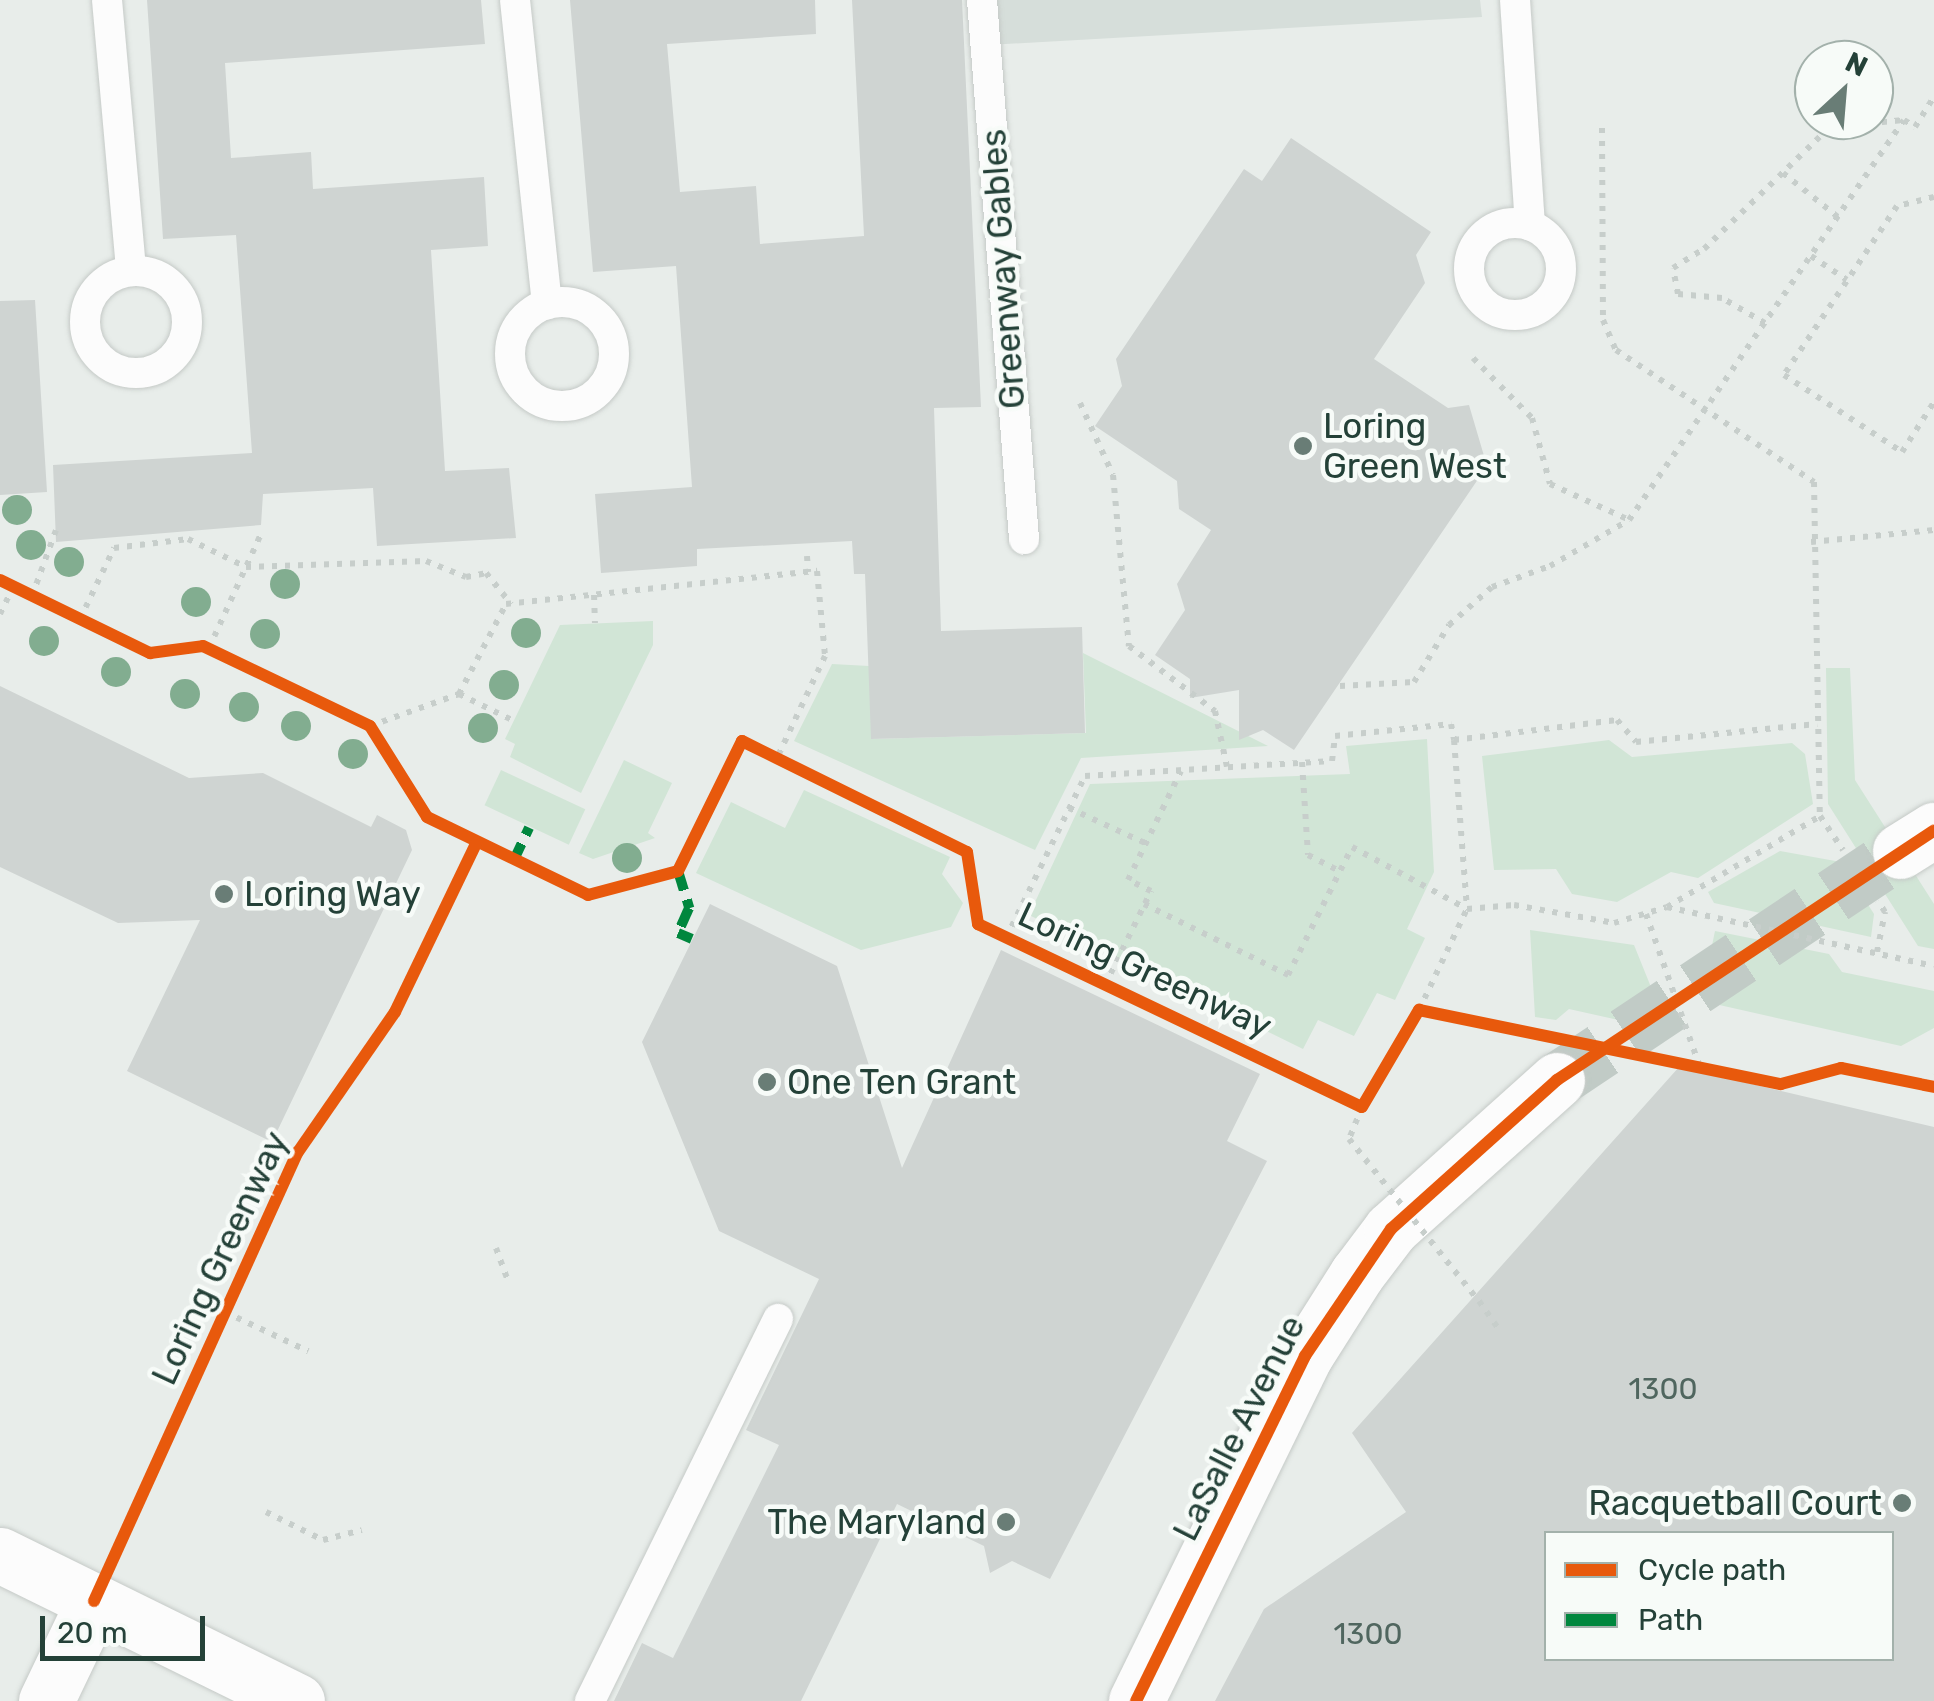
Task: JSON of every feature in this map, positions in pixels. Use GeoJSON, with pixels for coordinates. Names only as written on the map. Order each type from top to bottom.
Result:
{"type":"FeatureCollection","features":[{"type":"Feature","properties":{"kind":"street","name":"LaSalle Avenue"},"geometry":{"type":"LineString","coordinates":[[1136,1701],[1305,1356],[1357,1274],[1392,1230],[1556,1080]]}},
{"type":"Feature","properties":{"kind":"street"},"geometry":{"type":"LineString","coordinates":[[0,1555],[297,1701]]}},
{"type":"Feature","properties":{"kind":"street"},"geometry":{"type":"LineString","coordinates":[[46,1701],[94,1601]]}},
{"type":"Feature","properties":{"kind":"lane"},"geometry":{"type":"LineString","coordinates":[[107,0],[131,271]]}},
{"type":"Feature","properties":{"kind":"lane"},"geometry":{"type":"LineString","coordinates":[[515,0],[547,304]]}},
{"type":"Feature","properties":{"kind":"lane","name":"Greenway Gables"},"geometry":{"type":"LineString","coordinates":[[982,0],[1024,539]]}},
{"type":"Feature","properties":{"kind":"lane"},"geometry":{"type":"LineString","coordinates":[[1514,0],[1530,226]]}},
{"type":"Feature","properties":{"kind":"lane"},"geometry":{"type":"LineString","coordinates":[[590,1701],[778,1319]]}},
{"type":"Feature","properties":{"kind":"path"},"geometry":{"type":"LineString","coordinates":[[1766,323],[1722,298],[1678,294],[1673,268],[1830,127],[1904,120],[1916,127],[1934,97]]}},
{"type":"Feature","properties":{"kind":"path"},"geometry":{"type":"LineString","coordinates":[[1340,686],[1414,682],[1449,626],[1492,587],[1550,566],[1629,520],[1904,120]]}},
{"type":"Feature","properties":{"kind":"path"},"geometry":{"type":"LineString","coordinates":[[1602,128],[1603,320],[1616,350],[1814,482],[1811,542],[1820,816]]}},
{"type":"Feature","properties":{"kind":"path"},"geometry":{"type":"LineString","coordinates":[[1783,173],[1838,217]]}},
{"type":"Feature","properties":{"kind":"path"},"geometry":{"type":"LineString","coordinates":[[1934,197],[1896,206],[1784,375],[1902,452],[1934,402]]}},
{"type":"Feature","properties":{"kind":"path"},"geometry":{"type":"LineString","coordinates":[[1811,256],[1847,280]]}},
{"type":"Feature","properties":{"kind":"path"},"geometry":{"type":"LineString","coordinates":[[1472,358],[1532,418],[1550,484],[1629,520]]}},
{"type":"Feature","properties":{"kind":"path"},"geometry":{"type":"LineString","coordinates":[[1080,402],[1116,491],[1129,646],[1215,711],[1227,767]]}},
{"type":"Feature","properties":{"kind":"path"},"geometry":{"type":"LineString","coordinates":[[32,596],[56,530]]}},
{"type":"Feature","properties":{"kind":"path"},"geometry":{"type":"LineString","coordinates":[[1811,542],[1934,530]]}},
{"type":"Feature","properties":{"kind":"path"},"geometry":{"type":"LineString","coordinates":[[208,648],[261,534]]}},
{"type":"Feature","properties":{"kind":"path"},"geometry":{"type":"LineString","coordinates":[[80,619],[114,548],[188,535],[246,566],[426,561],[466,577],[486,573],[511,604]]}},
{"type":"Feature","properties":{"kind":"path"},"geometry":{"type":"LineString","coordinates":[[808,556],[808,572]]}},
{"type":"Feature","properties":{"kind":"path"},"geometry":{"type":"LineString","coordinates":[[511,604],[818,571],[825,656],[777,758]]}},
{"type":"Feature","properties":{"kind":"path"},"geometry":{"type":"LineString","coordinates":[[0,614],[6,583],[48,604]]}},
{"type":"Feature","properties":{"kind":"path"},"geometry":{"type":"LineString","coordinates":[[594,595],[595,623]]}},
{"type":"Feature","properties":{"kind":"path"},"geometry":{"type":"LineString","coordinates":[[370,726],[459,694],[511,604]]}},
{"type":"Feature","properties":{"kind":"path"},"geometry":{"type":"LineString","coordinates":[[64,612],[97,628]]}},
{"type":"Feature","properties":{"kind":"path"},"geometry":{"type":"LineString","coordinates":[[185,648],[208,648],[226,657]]}},
{"type":"Feature","properties":{"kind":"path"},"geometry":{"type":"LineString","coordinates":[[459,694],[514,720]]}},
{"type":"Feature","properties":{"kind":"path"},"geometry":{"type":"LineString","coordinates":[[352,718],[370,726],[380,742]]}},
{"type":"Feature","properties":{"kind":"path"},"geometry":{"type":"LineString","coordinates":[[1454,740],[1617,720],[1636,742],[1816,724]]}},
{"type":"Feature","properties":{"kind":"path"},"geometry":{"type":"LineString","coordinates":[[1006,938],[1085,776],[1332,761],[1335,736],[1452,724],[1468,908],[1409,1026]]}},
{"type":"Feature","properties":{"kind":"path"},"geometry":{"type":"LineString","coordinates":[[760,750],[794,766]]}},
{"type":"Feature","properties":{"kind":"path"},"geometry":{"type":"LineString","coordinates":[[1302,762],[1308,855],[1340,871]]}},
{"type":"Feature","properties":{"kind":"path"},"geometry":{"type":"LineString","coordinates":[[1105,984],[1151,892],[1128,880],[1182,770]]}},
{"type":"Feature","properties":{"kind":"path"},"geometry":{"type":"LineString","coordinates":[[1070,808],[1146,844]]}},
{"type":"Feature","properties":{"kind":"path"},"geometry":{"type":"LineString","coordinates":[[1820,816],[1890,860],[1878,952]]}},
{"type":"Feature","properties":{"kind":"path"},"geometry":{"type":"LineString","coordinates":[[1144,904],[1288,975],[1352,847],[1468,908],[1514,904],[1614,923],[1667,907],[1820,816]]}},
{"type":"Feature","properties":{"kind":"path"},"geometry":{"type":"LineString","coordinates":[[1667,907],[1934,966]]}},
{"type":"Feature","properties":{"kind":"path"},"geometry":{"type":"LineString","coordinates":[[1646,914],[1700,1067]]}},
{"type":"Feature","properties":{"kind":"path"},"geometry":{"type":"LineString","coordinates":[[1419,1010],[1438,1014]]}},
{"type":"Feature","properties":{"kind":"path"},"geometry":{"type":"LineString","coordinates":[[1681,1063],[1716,1070]]}},
{"type":"Feature","properties":{"kind":"path"},"geometry":{"type":"LineString","coordinates":[[1908,1081],[1931,1082]]}},
{"type":"Feature","properties":{"kind":"path"},"geometry":{"type":"LineString","coordinates":[[1372,1090],[1349,1139],[1497,1327]]}},
{"type":"Feature","properties":{"kind":"path"},"geometry":{"type":"LineString","coordinates":[[1348,1100],[1362,1107]]}},
{"type":"Feature","properties":{"kind":"path"},"geometry":{"type":"LineString","coordinates":[[496,1248],[510,1283]]}},
{"type":"Feature","properties":{"kind":"path"},"geometry":{"type":"LineString","coordinates":[[225,1312],[308,1350]]}},
{"type":"Feature","properties":{"kind":"path"},"geometry":{"type":"LineString","coordinates":[[266,1512],[323,1540],[362,1530]]}},
{"type":"Feature","properties":{"kind":"shaded area"},"geometry":{"type":"Polygon","coordinates":[[[986,0],[1480,0],[1482,17],[989,45],[986,0]]]}},
{"type":"Feature","properties":{"kind":"green space"},"geometry":{"type":"Polygon","coordinates":[[[653,621],[653,645],[581,793],[510,757],[515,744],[505,739],[560,625],[653,621]]]}},
{"type":"Feature","properties":{"kind":"green space"},"geometry":{"type":"Polygon","coordinates":[[[1083,653],[1268,746],[1081,758],[1035,850],[794,741],[832,664],[869,666],[872,739],[1086,733],[1083,653]]]}},
{"type":"Feature","properties":{"kind":"green space"},"geometry":{"type":"Polygon","coordinates":[[[1826,668],[1850,668],[1855,780],[1934,904],[1934,949],[1918,946],[1828,804],[1826,668]]]}},
{"type":"Feature","properties":{"kind":"green space"},"geometry":{"type":"Polygon","coordinates":[[[1427,739],[1434,872],[1407,929],[1425,938],[1395,1000],[1377,993],[1354,1036],[1318,1020],[1303,1049],[1029,915],[1090,784],[1350,774],[1346,746],[1427,739]]]}},
{"type":"Feature","properties":{"kind":"green space"},"geometry":{"type":"Polygon","coordinates":[[[1609,740],[1632,757],[1792,743],[1805,754],[1813,804],[1698,878],[1671,872],[1617,902],[1572,894],[1556,869],[1494,870],[1482,756],[1609,740]]]}},
{"type":"Feature","properties":{"kind":"green space"},"geometry":{"type":"Polygon","coordinates":[[[624,760],[672,783],[648,833],[655,838],[593,859],[579,853],[624,760]]]}},
{"type":"Feature","properties":{"kind":"green space"},"geometry":{"type":"Polygon","coordinates":[[[501,770],[585,809],[569,845],[485,805],[501,770]]]}},
{"type":"Feature","properties":{"kind":"green space"},"geometry":{"type":"Polygon","coordinates":[[[804,790],[950,857],[942,874],[963,903],[951,927],[861,950],[696,873],[731,802],[785,828],[804,790]]]}},
{"type":"Feature","properties":{"kind":"green space"},"geometry":{"type":"Polygon","coordinates":[[[1780,851],[1841,862],[1874,914],[1871,937],[1714,903],[1708,892],[1780,851]]]}},
{"type":"Feature","properties":{"kind":"green space"},"geometry":{"type":"Polygon","coordinates":[[[1530,930],[1634,945],[1655,997],[1623,1021],[1569,1009],[1556,1020],[1535,1017],[1530,930]]]}},
{"type":"Feature","properties":{"kind":"green space"},"geometry":{"type":"Polygon","coordinates":[[[1715,931],[1829,954],[1842,972],[1934,991],[1934,1028],[1901,1046],[1715,1004],[1722,974],[1710,955],[1715,931]]]}},
{"type":"Feature","properties":{"kind":"building"},"geometry":{"type":"Polygon","coordinates":[[[147,0],[481,0],[485,44],[225,63],[231,158],[311,152],[313,189],[484,177],[488,246],[431,250],[445,471],[509,468],[516,538],[377,546],[373,488],[263,494],[261,525],[56,542],[53,465],[252,453],[236,235],[163,239],[147,0]]]}},
{"type":"Feature","properties":{"kind":"building"},"geometry":{"type":"Polygon","coordinates":[[[570,0],[815,0],[816,34],[667,44],[680,192],[756,186],[760,244],[864,236],[852,0],[962,0],[981,407],[934,408],[941,631],[1082,627],[1085,733],[871,739],[865,574],[854,574],[852,541],[697,549],[697,566],[601,573],[595,494],[692,487],[676,266],[593,272],[570,0]]]}},
{"type":"Feature","properties":{"kind":"building","name":"Loring Green West"},"geometry":{"type":"Polygon","coordinates":[[[1291,138],[1431,232],[1416,255],[1425,283],[1374,359],[1448,408],[1469,405],[1487,466],[1294,750],[1263,730],[1239,740],[1239,690],[1190,698],[1190,679],[1155,655],[1185,610],[1177,584],[1211,530],[1179,509],[1177,481],[1095,426],[1122,386],[1116,359],[1244,169],[1262,181],[1291,138]]]}},
{"type":"Feature","properties":{"kind":"building"},"geometry":{"type":"Polygon","coordinates":[[[35,300],[47,492],[0,495],[0,301],[35,300]]]}},
{"type":"Feature","properties":{"kind":"building","name":"Loring Way"},"geometry":{"type":"Polygon","coordinates":[[[0,686],[189,778],[263,773],[371,827],[377,815],[406,830],[412,850],[272,1142],[127,1071],[200,920],[118,923],[0,867],[0,686]]]}},
{"type":"Feature","properties":{"kind":"building"},"geometry":{"type":"Polygon","coordinates":[[[710,904],[837,966],[902,1168],[1001,950],[1260,1074],[1227,1141],[1267,1161],[1050,1579],[1012,1561],[990,1573],[984,1546],[897,1504],[801,1701],[614,1701],[642,1643],[673,1658],[779,1445],[746,1430],[819,1279],[719,1231],[642,1042],[710,904]]]}},
{"type":"Feature","properties":{"kind":"building"},"geometry":{"type":"Polygon","coordinates":[[[1679,1067],[1934,1127],[1934,1701],[1215,1701],[1264,1609],[1406,1512],[1352,1433],[1679,1067]]]}},
{"type":"Feature","properties":{"kind":"tunnel"},"geometry":{"type":"LineString","coordinates":[[1557,1080],[1900,851]]}},
{"type":"Feature","properties":{"kind":"marked path"},"geometry":{"type":"LineString","coordinates":[[513,862],[529,827]]}},
{"type":"Feature","properties":{"kind":"marked path"},"geometry":{"type":"LineString","coordinates":[[678,871],[689,908],[678,933],[692,939]]}},
{"type":"Feature","properties":{"kind":"cycle path","name":"Loring Greenway"},"geometry":{"type":"LineString","coordinates":[[0,580],[150,653],[203,646],[370,726],[427,817],[588,895],[678,871],[742,741],[967,852],[978,924],[1362,1107],[1419,1010],[1781,1084],[1841,1068],[1934,1087]]}},
{"type":"Feature","properties":{"kind":"cycle path"},"geometry":{"type":"LineString","coordinates":[[1136,1701],[1305,1356],[1391,1229],[1557,1080],[1934,830]]}},
{"type":"Feature","properties":{"kind":"cycle path","name":"Loring Greenway"},"geometry":{"type":"LineString","coordinates":[[94,1601],[298,1152],[395,1012],[476,844]]}},
{"type":"Feature","properties":{"kind":"place","name":"Loring Green West"},"geometry":{"type":"Point","coordinates":[1303,446]}},
{"type":"Feature","properties":{"kind":"place","name":"Loring Way"},"geometry":{"type":"Point","coordinates":[224,894]}},
{"type":"Feature","properties":{"kind":"place","name":"One Ten Grant"},"geometry":{"type":"Point","coordinates":[767,1082]}},
{"type":"Feature","properties":{"kind":"place","name":"Racquetball Court"},"geometry":{"type":"Point","coordinates":[1902,1503]}},
{"type":"Feature","properties":{"kind":"place","name":"The Maryland"},"geometry":{"type":"Point","coordinates":[1006,1522]}}]}
